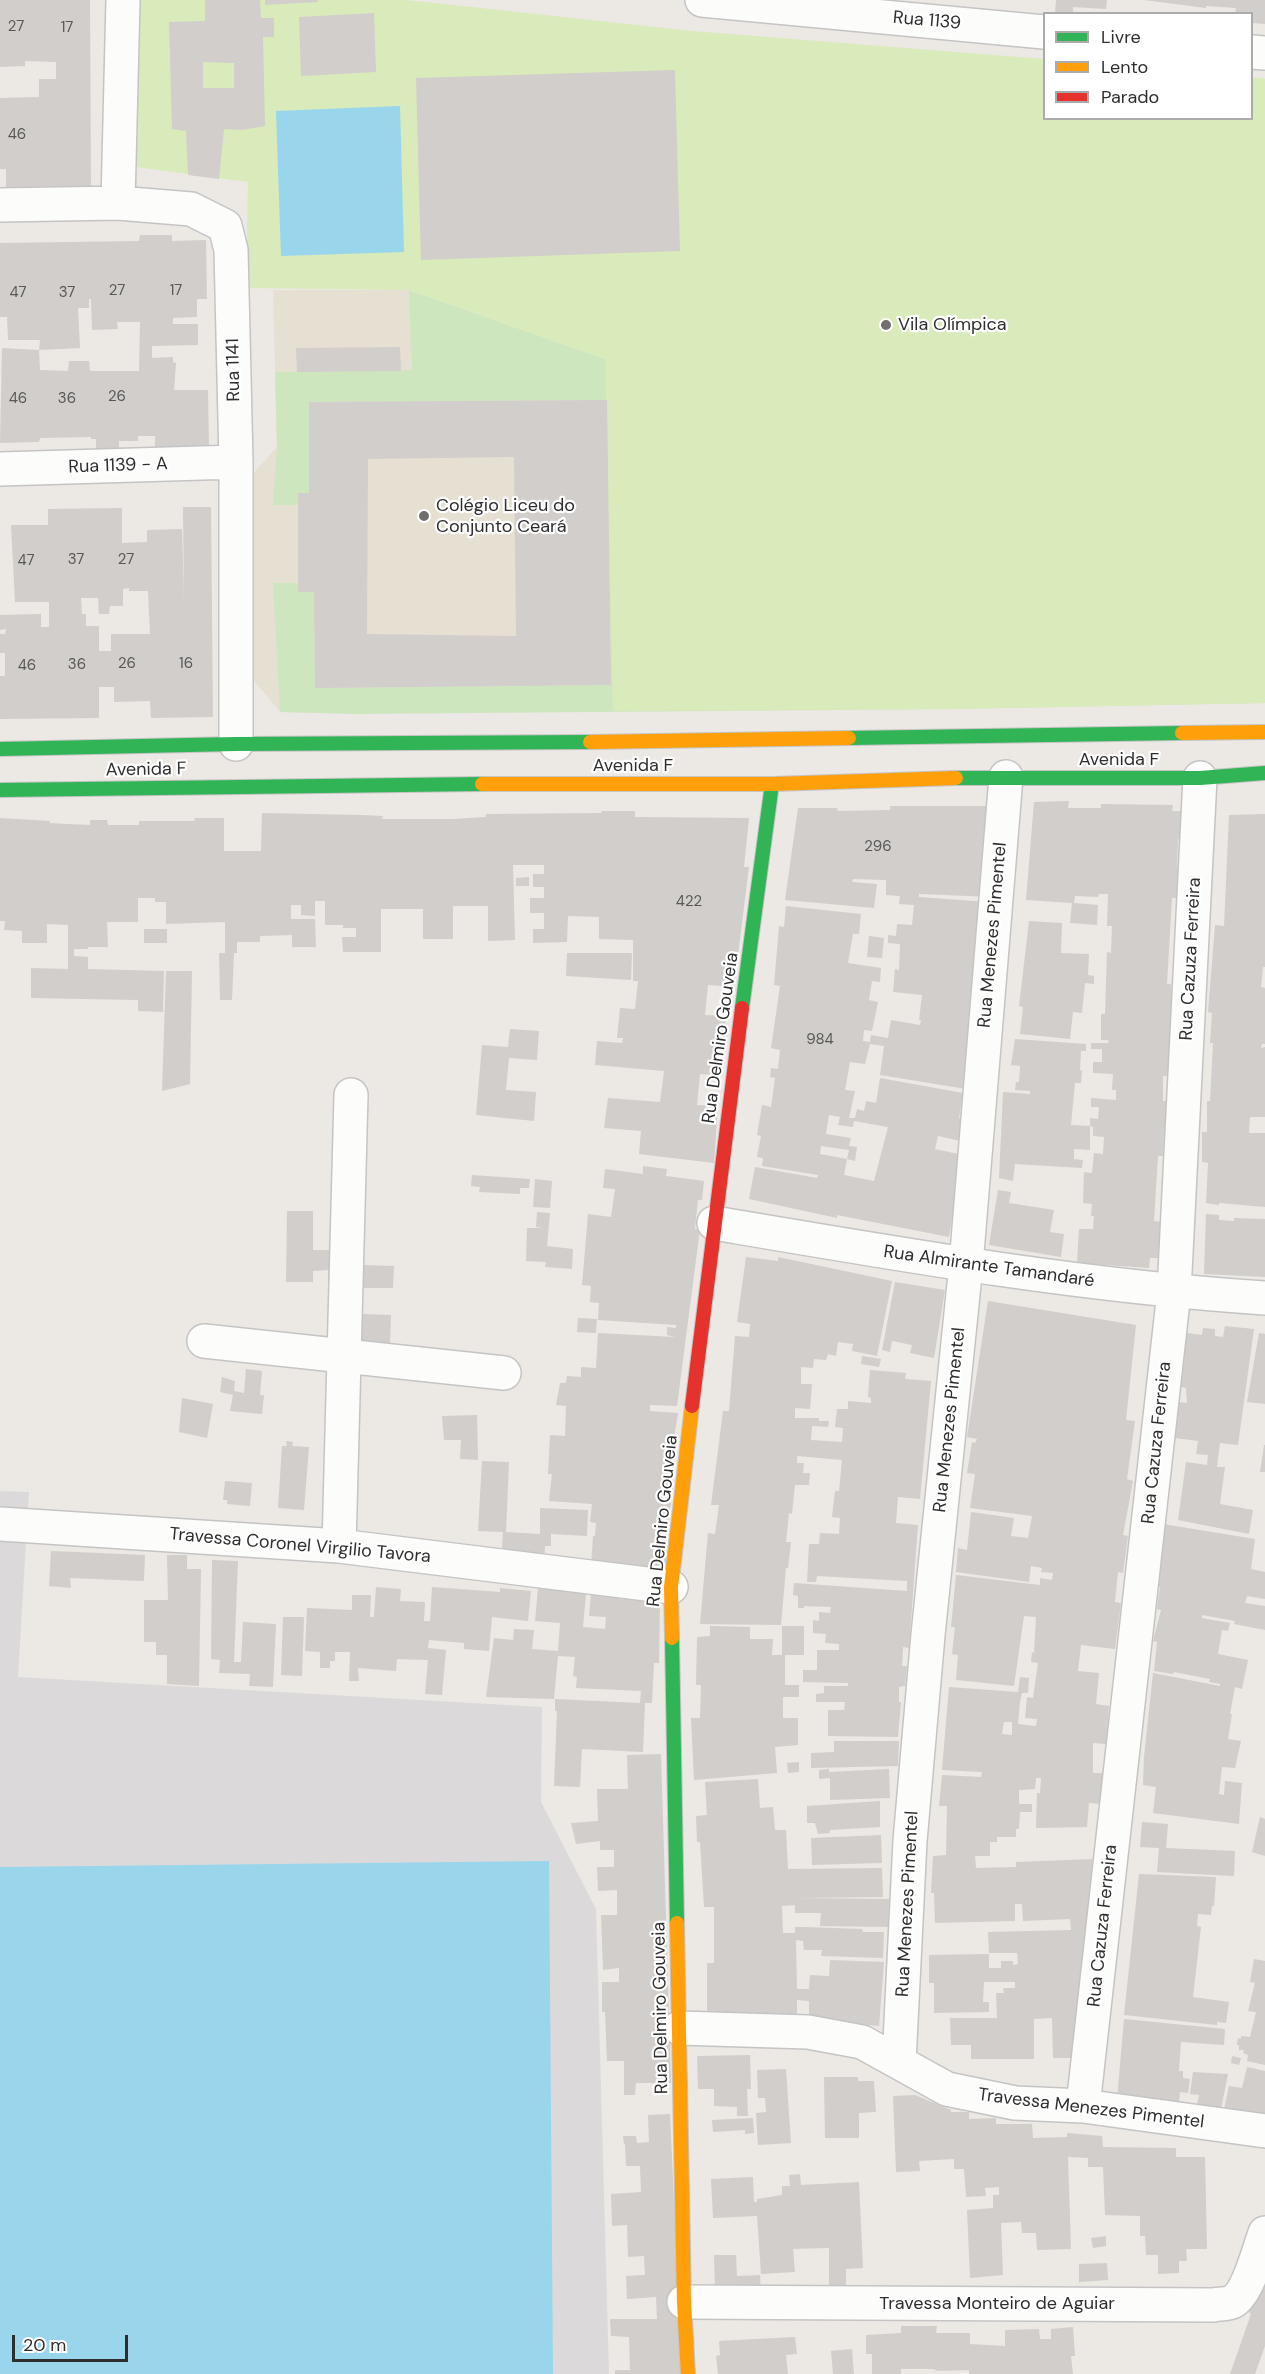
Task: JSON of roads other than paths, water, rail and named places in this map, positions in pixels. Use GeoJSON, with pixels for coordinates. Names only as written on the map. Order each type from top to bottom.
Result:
{"type":"FeatureCollection","features":[{"type":"Feature","properties":{"kind":"street"},"geometry":{"type":"LineString","coordinates":[[118,203],[123,0]]}},
{"type":"Feature","properties":{"kind":"street","name":"Rua 1139"},"geometry":{"type":"LineString","coordinates":[[702,0],[1043,32]]}},
{"type":"Feature","properties":{"kind":"street","name":"Rua 1141"},"geometry":{"type":"LineString","coordinates":[[0,205],[118,203],[191,209],[225,226],[231,250],[236,462],[236,744]]}},
{"type":"Feature","properties":{"kind":"street","name":"Rua 1139 - A"},"geometry":{"type":"LineString","coordinates":[[0,469],[236,462]]}},
{"type":"Feature","properties":{"kind":"street","name":"Avenida F"},"geometry":{"type":"LineString","coordinates":[[0,749],[236,744],[894,743],[1265,732]]}},
{"type":"Feature","properties":{"kind":"street","name":"Avenida F"},"geometry":{"type":"LineString","coordinates":[[0,790],[366,783],[772,784],[896,774],[1200,778],[1265,773]]}},
{"type":"Feature","properties":{"kind":"street","name":"Rua Menezes Pimentel"},"geometry":{"type":"LineString","coordinates":[[899,2062],[911,1829],[928,1635],[966,1265],[1006,777]]}},
{"type":"Feature","properties":{"kind":"street","name":"Rua Cazuza Ferreira"},"geometry":{"type":"LineString","coordinates":[[1083,2106],[1174,1292],[1200,778]]}},
{"type":"Feature","properties":{"kind":"street","name":"Rua Delmiro Gouveia"},"geometry":{"type":"LineString","coordinates":[[688,2374],[684,2302],[671,1587],[714,1223],[772,784]]}},
{"type":"Feature","properties":{"kind":"street"},"geometry":{"type":"LineString","coordinates":[[339,1546],[351,1095]]}},
{"type":"Feature","properties":{"kind":"street","name":"Rua Almirante Tamandaré"},"geometry":{"type":"LineString","coordinates":[[714,1223],[966,1265],[1174,1292],[1265,1298]]}},
{"type":"Feature","properties":{"kind":"street"},"geometry":{"type":"LineString","coordinates":[[204,1341],[504,1373]]}},
{"type":"Feature","properties":{"kind":"street","name":"Travessa Coronel Virgilio Tavora"},"geometry":{"type":"LineString","coordinates":[[0,1524],[339,1546],[671,1587]]}},
{"type":"Feature","properties":{"kind":"street","name":"Travessa Menezes Pimentel"},"geometry":{"type":"LineString","coordinates":[[679,2028],[808,2032],[862,2042],[947,2089],[1015,2103],[1083,2106],[1265,2131]]}},
{"type":"Feature","properties":{"kind":"street","name":"Travessa Monteiro de Aguiar"},"geometry":{"type":"LineString","coordinates":[[684,2302],[1213,2305],[1232,2301],[1240,2294],[1252,2272],[1265,2233]]}},
{"type":"Feature","properties":{"kind":"water"},"geometry":{"type":"Polygon","coordinates":[[[400,106],[404,252],[281,256],[276,111],[400,106]]]}},
{"type":"Feature","properties":{"kind":"water"},"geometry":{"type":"Polygon","coordinates":[[[549,1861],[553,2374],[0,2374],[0,1867],[549,1861]]]}},
{"type":"Feature","properties":{"kind":"place","name":"Vila Olímpica"},"geometry":{"type":"Point","coordinates":[886,325]}},
{"type":"Feature","properties":{"kind":"place","name":"Colégio Liceu do Conjunto Ceará"},"geometry":{"type":"Point","coordinates":[424,516]}}]}
